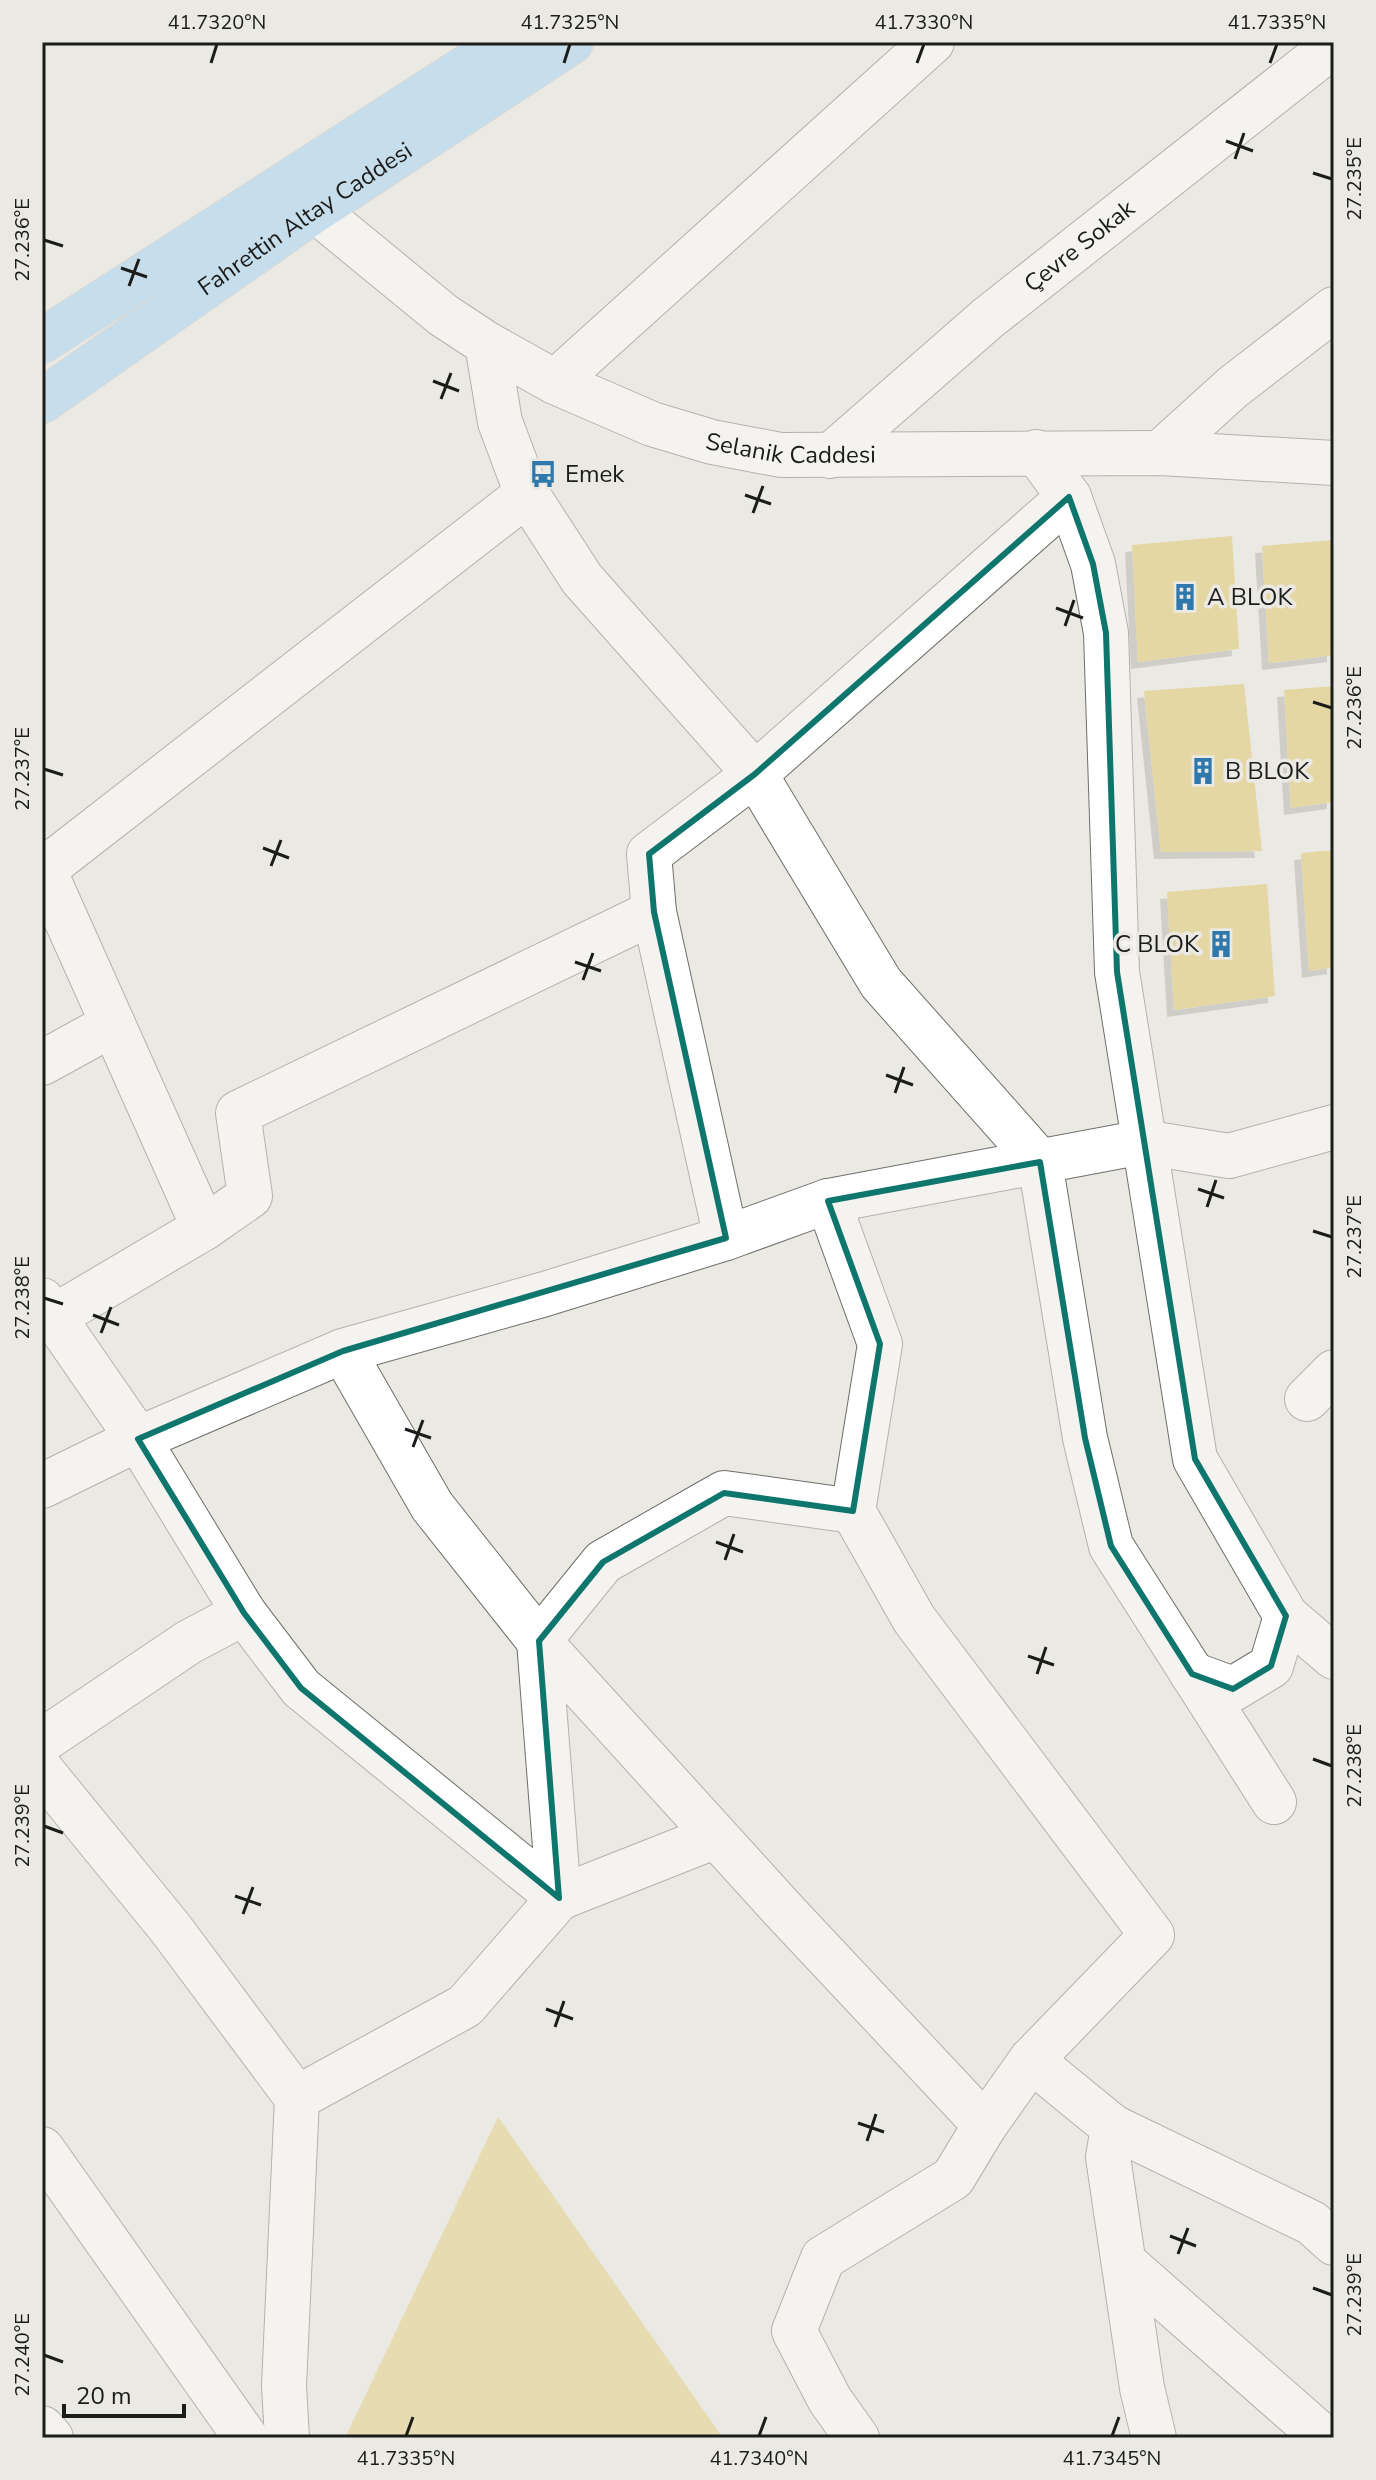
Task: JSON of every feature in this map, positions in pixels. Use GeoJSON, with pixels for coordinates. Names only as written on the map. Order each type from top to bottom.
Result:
{"type":"FeatureCollection","features":[{"type":"Feature","properties":{"kind":"main road","name":"Fahrettin Altay Caddesi"},"geometry":{"type":"LineString","coordinates":[[42,341],[506,42]]}},
{"type":"Feature","properties":{"kind":"main road","name":"Fahrettin Altay Caddesi"},"geometry":{"type":"LineString","coordinates":[[42,401],[315,210],[571,42]]}},
{"type":"Feature","properties":{"kind":"street"},"geometry":{"type":"LineString","coordinates":[[555,382],[932,42]]}},
{"type":"Feature","properties":{"kind":"street","name":"Çevre Sokak"},"geometry":{"type":"LineString","coordinates":[[830,456],[988,318],[1334,45]]}},
{"type":"Feature","properties":{"kind":"street","name":"Selanik Caddesi"},"geometry":{"type":"LineString","coordinates":[[315,210],[443,315],[487,344],[555,382],[652,424],[712,442],[781,455],[1160,453],[1334,463]]}},
{"type":"Feature","properties":{"kind":"street"},"geometry":{"type":"LineString","coordinates":[[1160,453],[1233,387],[1334,309]]}},
{"type":"Feature","properties":{"kind":"street"},"geometry":{"type":"LineString","coordinates":[[487,344],[500,422],[527,494],[582,579],[755,774],[881,983],[1040,1162],[1085,1438],[1111,1546],[1274,1802]]}},
{"type":"Feature","properties":{"kind":"street"},"geometry":{"type":"LineString","coordinates":[[1036,452],[1069,497],[1093,564],[1106,633],[1117,972],[1195,1459],[1286,1616],[1334,1657]]}},
{"type":"Feature","properties":{"kind":"street"},"geometry":{"type":"LineString","coordinates":[[204,1228],[43,871],[527,494]]}},
{"type":"Feature","properties":{"kind":"street"},"geometry":{"type":"LineString","coordinates":[[726,1238],[654,912],[649,854],[755,774],[1069,497]]}},
{"type":"Feature","properties":{"kind":"street"},"geometry":{"type":"LineString","coordinates":[[559,1898],[301,1688],[244,1613],[138,1439],[48,1308],[204,1228],[250,1196],[238,1113],[654,912]]}},
{"type":"Feature","properties":{"kind":"street"},"geometry":{"type":"LineString","coordinates":[[42,1063],[113,1024]]}},
{"type":"Feature","properties":{"kind":"street"},"geometry":{"type":"LineString","coordinates":[[42,1486],[138,1439],[343,1351],[545,1294],[726,1238],[828,1201],[1143,1142],[1229,1156],[1334,1127]]}},
{"type":"Feature","properties":{"kind":"street"},"geometry":{"type":"LineString","coordinates":[[828,1201],[880,1344],[853,1511],[914,1619],[1152,1935],[1031,2060],[985,2125],[953,2178],[823,2258],[794,2331],[830,2400],[857,2438]]}},
{"type":"Feature","properties":{"kind":"street"},"geometry":{"type":"LineString","coordinates":[[343,1351],[432,1506],[539,1641],[985,2125]]}},
{"type":"Feature","properties":{"kind":"street"},"geometry":{"type":"LineString","coordinates":[[559,1898],[539,1641],[603,1562],[724,1493],[853,1511]]}},
{"type":"Feature","properties":{"kind":"street"},"geometry":{"type":"LineString","coordinates":[[42,1741],[189,1642],[244,1613]]}},
{"type":"Feature","properties":{"kind":"street"},"geometry":{"type":"LineString","coordinates":[[1192,1674],[1233,1689],[1271,1666],[1286,1616]]}},
{"type":"Feature","properties":{"kind":"street"},"geometry":{"type":"LineString","coordinates":[[42,1771],[171,1929],[297,2098],[284,2386],[287,2438]]}},
{"type":"Feature","properties":{"kind":"street"},"geometry":{"type":"LineString","coordinates":[[297,2098],[465,2006],[559,1898],[716,1836]]}},
{"type":"Feature","properties":{"kind":"street"},"geometry":{"type":"LineString","coordinates":[[1031,2060],[1113,2127],[1312,2223],[1334,2243]]}},
{"type":"Feature","properties":{"kind":"street"},"geometry":{"type":"LineString","coordinates":[[1113,2127],[1108,2157],[1126,2264],[1148,2435]]}},
{"type":"Feature","properties":{"kind":"street"},"geometry":{"type":"LineString","coordinates":[[42,2149],[246,2438]]}},
{"type":"Feature","properties":{"kind":"street"},"geometry":{"type":"LineString","coordinates":[[1126,2264],[1324,2438]]}},
{"type":"Feature","properties":{"kind":"street"},"geometry":{"type":"LineString","coordinates":[[42,2428],[51,2438]]}},
{"type":"Feature","properties":{"kind":"highlighted area"},"geometry":{"type":"Polygon","coordinates":[[[1069,497],[1093,564],[1106,633],[1117,972],[1195,1459],[1286,1616],[1271,1666],[1233,1689],[1192,1674],[1111,1546],[1085,1438],[1040,1162],[828,1201],[880,1344],[853,1511],[724,1493],[603,1562],[539,1641],[559,1898],[301,1688],[244,1613],[138,1439],[343,1351],[726,1238],[654,912],[649,854],[755,774],[1069,497]]]}},
{"type":"Feature","properties":{"kind":"shaded area"},"geometry":{"type":"Polygon","coordinates":[[[498,2117],[723,2438],[345,2438],[498,2117]]]}},
{"type":"Feature","properties":{"kind":"building","name":"A BLOK"},"geometry":{"type":"Polygon","coordinates":[[[1232,536],[1239,649],[1138,662],[1132,545],[1232,536]]]}},
{"type":"Feature","properties":{"kind":"building"},"geometry":{"type":"Polygon","coordinates":[[[1334,540],[1334,655],[1269,663],[1262,546],[1334,540]]]}},
{"type":"Feature","properties":{"kind":"building","name":"B BLOK"},"geometry":{"type":"Polygon","coordinates":[[[1244,684],[1262,851],[1161,852],[1144,691],[1244,684]]]}},
{"type":"Feature","properties":{"kind":"building"},"geometry":{"type":"Polygon","coordinates":[[[1334,686],[1334,802],[1291,808],[1284,690],[1334,686]]]}},
{"type":"Feature","properties":{"kind":"building"},"geometry":{"type":"Polygon","coordinates":[[[1334,850],[1334,967],[1309,971],[1301,853],[1334,850]]]}},
{"type":"Feature","properties":{"kind":"building","name":"C BLOK"},"geometry":{"type":"Polygon","coordinates":[[[1267,884],[1275,996],[1174,1010],[1167,892],[1267,884]]]}},
{"type":"Feature","properties":{"kind":"place","name":"Emek"},"geometry":{"type":"Point","coordinates":[543,474]}},
{"type":"Feature","properties":{"kind":"place","name":"A BLOK"},"geometry":{"type":"Point","coordinates":[1185,597]}},
{"type":"Feature","properties":{"kind":"place","name":"B BLOK"},"geometry":{"type":"Point","coordinates":[1203,771]}},
{"type":"Feature","properties":{"kind":"place","name":"C BLOK"},"geometry":{"type":"Point","coordinates":[1221,944]}}]}
